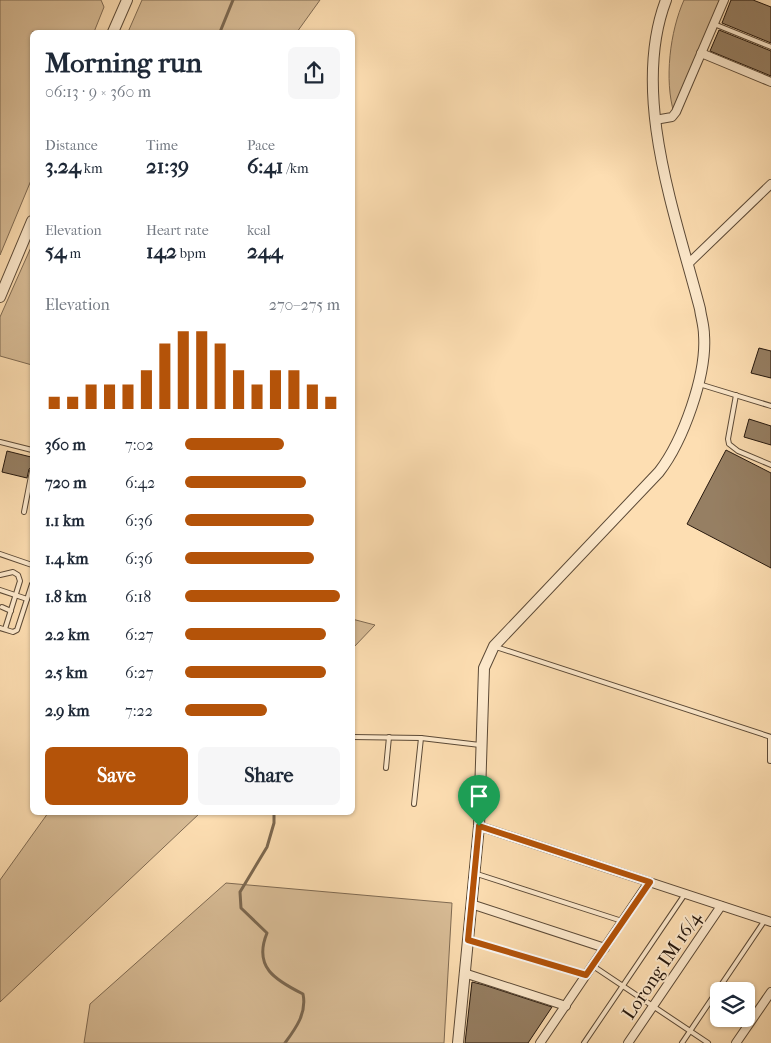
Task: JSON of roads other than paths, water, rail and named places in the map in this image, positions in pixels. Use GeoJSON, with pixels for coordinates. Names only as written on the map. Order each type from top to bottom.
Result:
{"type":"FeatureCollection","features":[{"type":"Feature","properties":{"kind":"street"},"geometry":{"type":"LineString","coordinates":[[115,30],[127,0]]}},
{"type":"Feature","properties":{"kind":"street"},"geometry":{"type":"LineString","coordinates":[[458,1043],[479,826],[484,668],[494,646],[671,457],[699,384],[704,336],[657,142],[653,103],[655,38],[666,0]]}},
{"type":"Feature","properties":{"kind":"street"},"geometry":{"type":"LineString","coordinates":[[655,120],[672,117],[676,112],[724,0]]}},
{"type":"Feature","properties":{"kind":"street"},"geometry":{"type":"LineString","coordinates":[[702,53],[771,82]]}},
{"type":"Feature","properties":{"kind":"street"},"geometry":{"type":"LineString","coordinates":[[688,264],[771,184]]}},
{"type":"Feature","properties":{"kind":"street"},"geometry":{"type":"LineString","coordinates":[[0,297],[30,226]]}},
{"type":"Feature","properties":{"kind":"street"},"geometry":{"type":"LineString","coordinates":[[479,826],[768,921]]}},
{"type":"Feature","properties":{"kind":"street"},"geometry":{"type":"LineString","coordinates":[[540,1043],[650,882]]}},
{"type":"Feature","properties":{"kind":"street"},"geometry":{"type":"LineString","coordinates":[[471,904],[605,948]]}},
{"type":"Feature","properties":{"kind":"street","name":"Lorong IM 16/4"},"geometry":{"type":"LineString","coordinates":[[628,1043],[720,906]]}},
{"type":"Feature","properties":{"kind":"street"},"geometry":{"type":"LineString","coordinates":[[464,973],[566,1006]]}},
{"type":"Feature","properties":{"kind":"street"},"geometry":{"type":"LineString","coordinates":[[736,1043],[771,992]]}},
{"type":"Feature","properties":{"kind":"lane"},"geometry":{"type":"LineString","coordinates":[[714,24],[771,47]]}},
{"type":"Feature","properties":{"kind":"lane"},"geometry":{"type":"LineString","coordinates":[[699,384],[771,406]]}},
{"type":"Feature","properties":{"kind":"lane"},"geometry":{"type":"LineString","coordinates":[[736,395],[728,439],[729,444],[738,451],[771,465]]}},
{"type":"Feature","properties":{"kind":"lane"},"geometry":{"type":"LineString","coordinates":[[0,442],[30,450]]}},
{"type":"Feature","properties":{"kind":"lane"},"geometry":{"type":"LineString","coordinates":[[24,512],[30,481]]}},
{"type":"Feature","properties":{"kind":"lane"},"geometry":{"type":"LineString","coordinates":[[0,554],[30,564]]}},
{"type":"Feature","properties":{"kind":"lane"},"geometry":{"type":"LineString","coordinates":[[0,575],[10,572],[18,575],[20,583],[11,611],[2,628],[13,632],[17,630],[30,590]]}},
{"type":"Feature","properties":{"kind":"lane"},"geometry":{"type":"LineString","coordinates":[[0,590],[27,599]]}},
{"type":"Feature","properties":{"kind":"lane"},"geometry":{"type":"LineString","coordinates":[[2,607],[11,611]]}},
{"type":"Feature","properties":{"kind":"lane"},"geometry":{"type":"LineString","coordinates":[[494,646],[771,737],[770,761]]}},
{"type":"Feature","properties":{"kind":"lane"},"geometry":{"type":"LineString","coordinates":[[355,737],[421,738],[482,745]]}},
{"type":"Feature","properties":{"kind":"lane"},"geometry":{"type":"LineString","coordinates":[[386,768],[389,737]]}},
{"type":"Feature","properties":{"kind":"lane"},"geometry":{"type":"LineString","coordinates":[[414,804],[421,738]]}},
{"type":"Feature","properties":{"kind":"lane"},"geometry":{"type":"LineString","coordinates":[[474,874],[623,922]]}},
{"type":"Feature","properties":{"kind":"lane"},"geometry":{"type":"LineString","coordinates":[[584,1043],[685,894]]}},
{"type":"Feature","properties":{"kind":"lane"},"geometry":{"type":"LineString","coordinates":[[682,1043],[768,921]]}},
{"type":"Feature","properties":{"kind":"lane"},"geometry":{"type":"LineString","coordinates":[[468,940],[586,975]]}},
{"type":"Feature","properties":{"kind":"lane"},"geometry":{"type":"LineString","coordinates":[[593,966],[708,1043]]}},
{"type":"Feature","properties":{"kind":"waterway"},"geometry":{"type":"LineString","coordinates":[[221,30],[233,0]]}},
{"type":"Feature","properties":{"kind":"waterway"},"geometry":{"type":"LineString","coordinates":[[274,815],[274,823],[267,847],[240,892],[241,908],[267,933],[263,945],[263,955],[269,971],[276,978],[303,994],[302,1014],[297,1026],[285,1043]]}}]}
